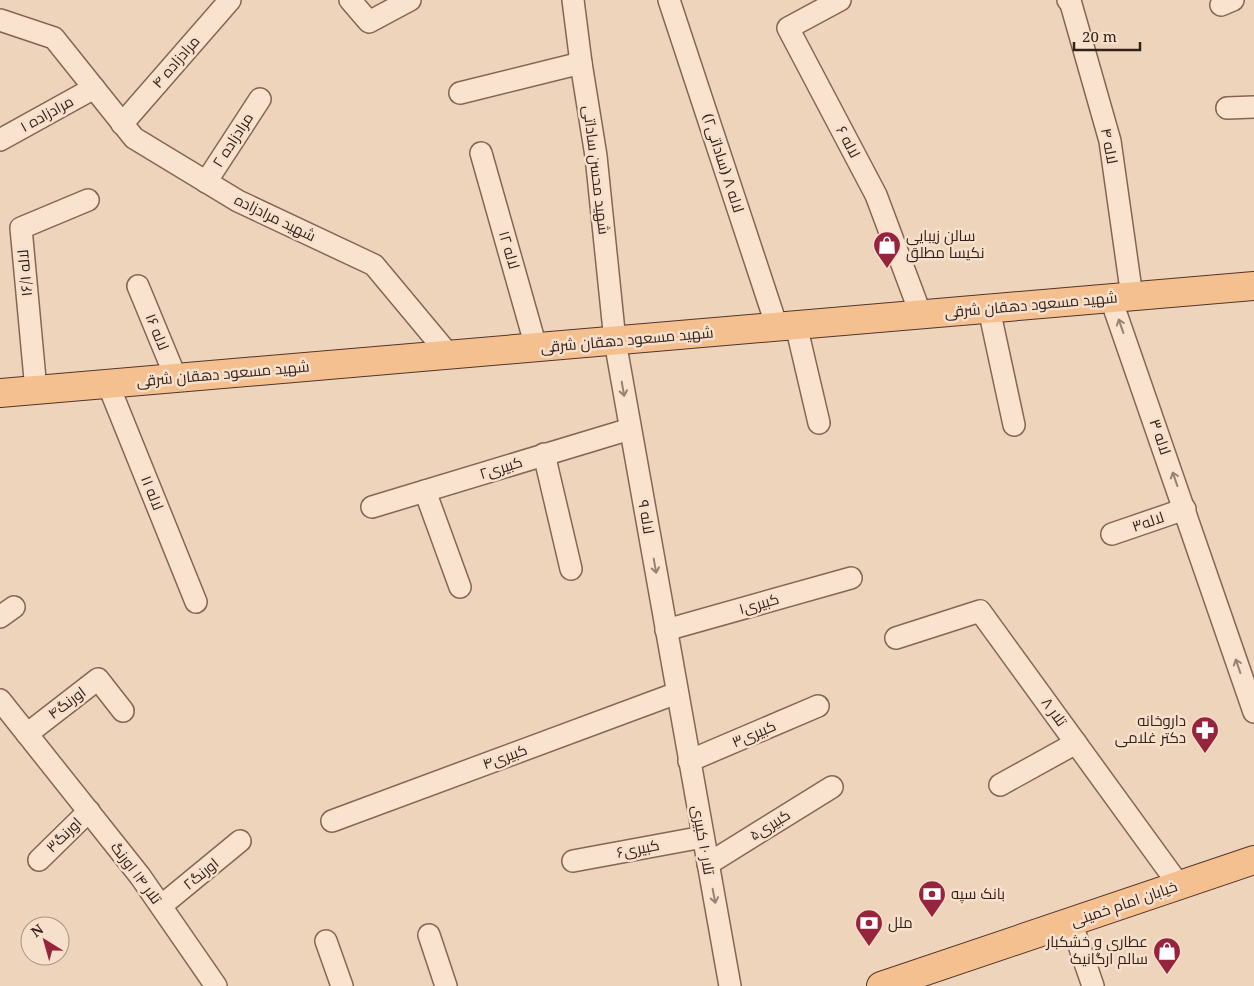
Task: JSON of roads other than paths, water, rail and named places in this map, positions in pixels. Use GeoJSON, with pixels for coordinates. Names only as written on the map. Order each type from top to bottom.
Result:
{"type":"FeatureCollection","features":[{"type":"Feature","properties":{"kind":"main road","name":"شهید مسعود دهقان شرقی"},"geometry":{"type":"LineString","coordinates":[[0,393],[1254,286]]}},
{"type":"Feature","properties":{"kind":"main road","name":"خیابان امام خمینی"},"geometry":{"type":"LineString","coordinates":[[881,986],[1254,860]]}},
{"type":"Feature","properties":{"kind":"street","name":"مرادزاده ۴"},"geometry":{"type":"LineString","coordinates":[[122,124],[230,0]]}},
{"type":"Feature","properties":{"kind":"street"},"geometry":{"type":"LineString","coordinates":[[350,0],[369,22],[410,0]]}},
{"type":"Feature","properties":{"kind":"street","name":"شهید محسن ساداتی"},"geometry":{"type":"LineString","coordinates":[[573,0],[596,156],[615,341]]}},
{"type":"Feature","properties":{"kind":"street","name":"لاله ۸ (ساداتی۲)"},"geometry":{"type":"LineString","coordinates":[[669,0],[819,423]]}},
{"type":"Feature","properties":{"kind":"street","name":"لاله ۶"},"geometry":{"type":"LineString","coordinates":[[840,0],[788,28],[876,195],[921,315]]}},
{"type":"Feature","properties":{"kind":"street","name":"لاله ۴"},"geometry":{"type":"LineString","coordinates":[[1068,0],[1071,4],[1110,141],[1122,298]]}},
{"type":"Feature","properties":{"kind":"street","name":"شهید مرادزاده"},"geometry":{"type":"LineString","coordinates":[[0,20],[54,38],[134,138],[238,201],[374,265],[449,355]]}},
{"type":"Feature","properties":{"kind":"street"},"geometry":{"type":"LineString","coordinates":[[460,93],[581,63]]}},
{"type":"Feature","properties":{"kind":"street","name":"مرادزاده ۱"},"geometry":{"type":"LineString","coordinates":[[0,140],[94,88]]}},
{"type":"Feature","properties":{"kind":"street","name":"مرادزاده ۲"},"geometry":{"type":"LineString","coordinates":[[206,182],[260,99]]}},
{"type":"Feature","properties":{"kind":"street"},"geometry":{"type":"LineString","coordinates":[[1227,108],[1254,107]]}},
{"type":"Feature","properties":{"kind":"street","name":"لاله ۱۲"},"geometry":{"type":"LineString","coordinates":[[481,153],[536,347]]}},
{"type":"Feature","properties":{"kind":"street","name":"لاله ۱۶/۱"},"geometry":{"type":"LineString","coordinates":[[36,390],[21,228],[88,200]]}},
{"type":"Feature","properties":{"kind":"street","name":"لاله ۱۶"},"geometry":{"type":"LineString","coordinates":[[138,286],[176,378]]}},
{"type":"Feature","properties":{"kind":"street","name":"لاله ۳"},"geometry":{"type":"LineString","coordinates":[[1122,298],[1185,509],[1254,712]]}},
{"type":"Feature","properties":{"kind":"street"},"geometry":{"type":"LineString","coordinates":[[989,309],[1014,424]]}},
{"type":"Feature","properties":{"kind":"street","name":"لاله ۹"},"geometry":{"type":"LineString","coordinates":[[615,341],[677,693]]}},
{"type":"Feature","properties":{"kind":"street","name":"لاله ۱۱"},"geometry":{"type":"LineString","coordinates":[[108,384],[196,602]]}},
{"type":"Feature","properties":{"kind":"street","name":"کبیری۲"},"geometry":{"type":"LineString","coordinates":[[372,507],[630,429]]}},
{"type":"Feature","properties":{"kind":"street"},"geometry":{"type":"LineString","coordinates":[[544,454],[571,569]]}},
{"type":"Feature","properties":{"kind":"street"},"geometry":{"type":"LineString","coordinates":[[425,491],[460,587]]}},
{"type":"Feature","properties":{"kind":"street","name":"لاله۳"},"geometry":{"type":"LineString","coordinates":[[1112,534],[1185,509]]}},
{"type":"Feature","properties":{"kind":"street","name":"کبیری۱"},"geometry":{"type":"LineString","coordinates":[[666,630],[851,578]]}},
{"type":"Feature","properties":{"kind":"street","name":"تلار ۸"},"geometry":{"type":"LineString","coordinates":[[896,638],[980,611],[1179,885]]}},
{"type":"Feature","properties":{"kind":"street","name":"اورنگ۴"},"geometry":{"type":"LineString","coordinates":[[27,734],[98,679],[124,712]]}},
{"type":"Feature","properties":{"kind":"street","name":"تلار ۱۰ کبیری"},"geometry":{"type":"LineString","coordinates":[[677,693],[730,986]]}},
{"type":"Feature","properties":{"kind":"street","name":"کبیری۴"},"geometry":{"type":"LineString","coordinates":[[332,821],[677,693]]}},
{"type":"Feature","properties":{"kind":"street","name":"تلار ۱۴ اورنگ"},"geometry":{"type":"LineString","coordinates":[[0,700],[140,876],[216,986]]}},
{"type":"Feature","properties":{"kind":"street","name":"کبیری۳"},"geometry":{"type":"LineString","coordinates":[[689,761],[818,706]]}},
{"type":"Feature","properties":{"kind":"street"},"geometry":{"type":"LineString","coordinates":[[1000,785],[1076,742]]}},
{"type":"Feature","properties":{"kind":"street","name":"کبیری۵"},"geometry":{"type":"LineString","coordinates":[[708,864],[832,786]]}},
{"type":"Feature","properties":{"kind":"street","name":"اورنگ۳"},"geometry":{"type":"LineString","coordinates":[[39,860],[89,811]]}},
{"type":"Feature","properties":{"kind":"street","name":"کبیری۶"},"geometry":{"type":"LineString","coordinates":[[574,862],[703,837]]}},
{"type":"Feature","properties":{"kind":"street","name":"اورنگ۲"},"geometry":{"type":"LineString","coordinates":[[161,906],[240,841]]}},
{"type":"Feature","properties":{"kind":"street"},"geometry":{"type":"LineString","coordinates":[[1071,922],[1092,986]]}},
{"type":"Feature","properties":{"kind":"street"},"geometry":{"type":"LineString","coordinates":[[429,935],[446,986]]}},
{"type":"Feature","properties":{"kind":"street"},"geometry":{"type":"LineString","coordinates":[[326,941],[342,986]]}},
{"type":"Feature","properties":{"kind":"place","name":"سالن زیبایی نکیسا مطلق"},"geometry":{"type":"Point","coordinates":[887,269]}},
{"type":"Feature","properties":{"kind":"place","name":"داروخانه دکتر غلامی"},"geometry":{"type":"Point","coordinates":[1205,754]}},
{"type":"Feature","properties":{"kind":"place","name":"بانک سپه"},"geometry":{"type":"Point","coordinates":[932,918]}},
{"type":"Feature","properties":{"kind":"place","name":"ملل"},"geometry":{"type":"Point","coordinates":[869,947]}},
{"type":"Feature","properties":{"kind":"place","name":"عطاری و خشکبار سالم ارگانیک"},"geometry":{"type":"Point","coordinates":[1167,975]}}]}
